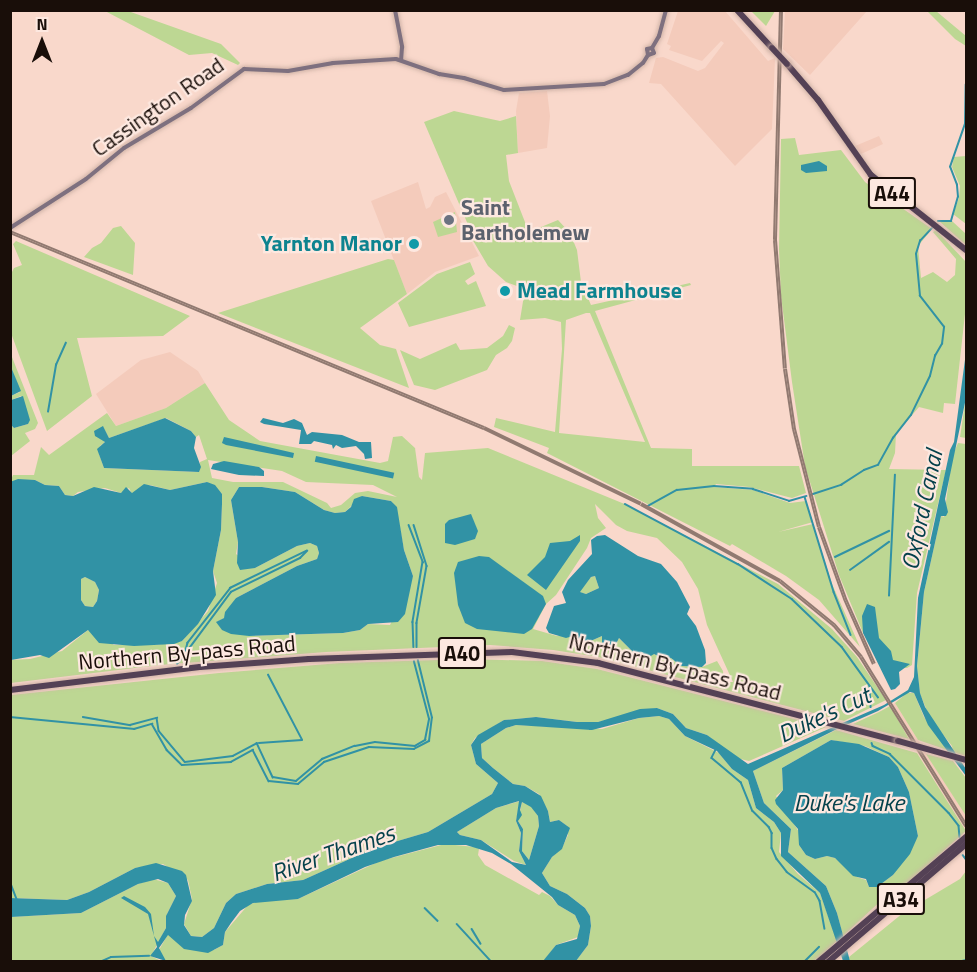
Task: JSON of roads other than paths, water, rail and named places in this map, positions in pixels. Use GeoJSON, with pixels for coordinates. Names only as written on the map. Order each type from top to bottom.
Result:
{"type":"FeatureCollection","features":[{"type":"Feature","properties":{"kind":"highway","name":"A44"},"geometry":{"type":"LineString","coordinates":[[737,10],[818,100],[872,175],[966,250]]}},
{"type":"Feature","properties":{"kind":"highway","name":"Northern By-pass Road"},"geometry":{"type":"LineString","coordinates":[[10,690],[265,662],[512,652],[598,663],[966,760]]}},
{"type":"Feature","properties":{"kind":"highway","name":"A34"},"geometry":{"type":"LineString","coordinates":[[947,857],[966,837]]}},
{"type":"Feature","properties":{"kind":"highway","name":"A34"},"geometry":{"type":"LineString","coordinates":[[818,962],[830,956],[947,857],[966,844]]}},
{"type":"Feature","properties":{"kind":"street"},"geometry":{"type":"LineString","coordinates":[[395,10],[402,47],[401,60]]}},
{"type":"Feature","properties":{"kind":"street","name":"Cassington Road"},"geometry":{"type":"LineString","coordinates":[[12,227],[86,179],[124,148],[191,108],[244,69],[288,71],[332,63],[401,60],[439,74],[464,78],[490,88],[525,91],[604,84],[628,75],[643,63],[648,55],[654,53],[652,48],[659,36],[666,10]]}},
{"type":"Feature","properties":{"kind":"water"},"geometry":{"type":"Polygon","coordinates":[[[819,161],[827,166],[827,171],[806,173],[801,170],[801,165],[819,161]]]}},
{"type":"Feature","properties":{"kind":"water"},"geometry":{"type":"Polygon","coordinates":[[[966,352],[966,398],[945,499],[948,512],[946,516],[941,516],[924,592],[917,666],[920,693],[925,707],[966,769],[966,776],[928,725],[914,693],[910,692],[878,711],[753,771],[764,803],[791,829],[788,852],[826,886],[837,913],[850,961],[843,961],[820,893],[781,856],[781,833],[774,822],[756,808],[748,780],[732,769],[717,751],[685,736],[669,719],[659,716],[639,718],[592,730],[516,725],[506,728],[481,744],[482,758],[513,784],[525,786],[541,796],[550,822],[559,820],[570,828],[562,849],[552,857],[542,873],[550,886],[567,894],[585,908],[590,916],[588,945],[576,961],[543,961],[556,945],[577,939],[580,926],[575,915],[558,905],[552,897],[511,864],[492,853],[466,845],[438,845],[394,857],[365,867],[298,899],[253,903],[240,911],[231,923],[225,932],[223,945],[208,953],[184,949],[168,935],[159,948],[166,961],[150,956],[157,947],[154,936],[158,942],[166,928],[166,916],[176,896],[168,883],[158,879],[138,884],[81,913],[11,917],[10,898],[67,900],[89,892],[135,868],[156,863],[182,871],[186,875],[192,901],[185,915],[184,925],[191,936],[202,937],[214,928],[226,903],[236,894],[267,884],[303,880],[374,848],[428,832],[492,794],[498,783],[476,764],[471,745],[478,735],[504,720],[536,717],[598,722],[640,709],[657,708],[673,714],[686,728],[707,735],[748,764],[884,705],[908,690],[914,677],[918,598],[950,450],[954,442],[966,352]],[[519,801],[496,808],[457,832],[460,835],[481,840],[512,862],[526,865],[519,851],[521,833],[516,821],[519,801]],[[522,802],[520,810],[522,815],[518,821],[523,829],[522,851],[529,860],[539,826],[538,816],[531,807],[522,802]]]}},
{"type":"Feature","properties":{"kind":"water"},"geometry":{"type":"Polygon","coordinates":[[[11,367],[21,391],[11,396],[11,367]]]}},
{"type":"Feature","properties":{"kind":"water"},"geometry":{"type":"Polygon","coordinates":[[[23,396],[30,420],[28,424],[14,428],[11,425],[11,400],[23,396]]]}},
{"type":"Feature","properties":{"kind":"water"},"geometry":{"type":"Polygon","coordinates":[[[165,418],[191,431],[196,437],[194,448],[201,467],[199,472],[104,468],[97,449],[105,442],[95,436],[94,431],[103,426],[109,438],[165,418]]]}},
{"type":"Feature","properties":{"kind":"water"},"geometry":{"type":"Polygon","coordinates":[[[263,418],[283,423],[294,419],[302,423],[307,435],[312,432],[342,435],[359,442],[371,442],[372,458],[365,459],[364,454],[356,446],[342,448],[336,445],[333,449],[332,445],[314,441],[311,444],[299,444],[301,430],[264,424],[260,422],[263,418]]]}},
{"type":"Feature","properties":{"kind":"water"},"geometry":{"type":"Polygon","coordinates":[[[224,437],[294,453],[293,458],[226,445],[222,443],[224,437]]]}},
{"type":"Feature","properties":{"kind":"water"},"geometry":{"type":"Polygon","coordinates":[[[316,456],[394,473],[393,479],[315,462],[316,456]]]}},
{"type":"Feature","properties":{"kind":"water"},"geometry":{"type":"Polygon","coordinates":[[[224,461],[259,467],[264,471],[264,476],[239,475],[211,469],[213,464],[224,461]]]}},
{"type":"Feature","properties":{"kind":"water"},"geometry":{"type":"Polygon","coordinates":[[[18,479],[35,480],[45,485],[59,486],[65,495],[73,496],[94,487],[121,493],[126,487],[132,493],[144,484],[170,490],[207,482],[215,485],[222,494],[221,530],[213,571],[216,595],[198,624],[182,641],[174,644],[134,646],[99,643],[88,630],[49,658],[40,655],[11,660],[10,482],[18,479]],[[85,577],[81,579],[81,600],[85,606],[93,607],[97,601],[99,590],[95,582],[85,577]]]}},
{"type":"Feature","properties":{"kind":"water"},"geometry":{"type":"Polygon","coordinates":[[[239,487],[262,487],[295,492],[324,510],[335,513],[345,512],[351,507],[354,499],[362,496],[391,501],[397,507],[404,550],[413,576],[405,614],[398,622],[368,624],[360,630],[343,633],[249,636],[231,634],[222,630],[216,622],[224,618],[225,612],[236,598],[297,566],[317,559],[319,553],[317,546],[310,543],[297,546],[255,568],[240,570],[237,563],[238,542],[231,500],[239,487]]]}},
{"type":"Feature","properties":{"kind":"water"},"geometry":{"type":"Polygon","coordinates":[[[471,514],[478,531],[475,539],[455,545],[445,543],[445,524],[449,520],[471,514]]]}},
{"type":"Feature","properties":{"kind":"water"},"geometry":{"type":"Polygon","coordinates":[[[580,535],[580,541],[546,590],[527,575],[545,557],[550,543],[570,541],[580,535]]]}},
{"type":"Feature","properties":{"kind":"water"},"geometry":{"type":"Polygon","coordinates":[[[605,535],[638,556],[661,564],[677,582],[690,607],[687,614],[696,626],[705,650],[706,663],[702,667],[681,666],[671,658],[664,659],[654,654],[646,659],[636,655],[619,638],[614,648],[606,648],[602,643],[602,636],[586,643],[579,643],[573,636],[566,638],[549,633],[546,628],[554,606],[566,603],[562,592],[568,580],[592,554],[591,540],[605,535]],[[595,576],[591,577],[580,592],[586,594],[599,588],[595,576]]]}},
{"type":"Feature","properties":{"kind":"water"},"geometry":{"type":"Polygon","coordinates":[[[479,556],[489,557],[543,596],[546,604],[532,629],[524,634],[477,629],[465,623],[458,605],[454,573],[458,562],[479,556]]]}},
{"type":"Feature","properties":{"kind":"water"},"geometry":{"type":"Polygon","coordinates":[[[867,604],[875,607],[879,638],[891,651],[893,660],[910,664],[899,672],[900,684],[895,689],[891,690],[863,633],[862,616],[867,604]]]}},
{"type":"Feature","properties":{"kind":"water","name":"Duke's Lake"},"geometry":{"type":"Polygon","coordinates":[[[831,740],[859,744],[889,757],[898,767],[909,792],[918,836],[910,854],[893,875],[877,887],[869,887],[866,879],[853,876],[835,858],[827,856],[815,859],[806,855],[799,845],[798,829],[776,804],[775,800],[783,790],[782,768],[831,740]]]}},
{"type":"Feature","properties":{"kind":"water"},"geometry":{"type":"Polygon","coordinates":[[[124,896],[145,907],[151,914],[154,936],[148,914],[121,898],[124,896]]]}},
{"type":"Feature","properties":{"kind":"waterway"},"geometry":{"type":"LineString","coordinates":[[938,221],[951,221],[958,197],[957,185],[950,167],[965,124],[966,85]]}},
{"type":"Feature","properties":{"kind":"waterway"},"geometry":{"type":"LineString","coordinates":[[810,495],[841,485],[864,470],[878,465],[893,438],[911,415],[930,376],[935,356],[942,344],[944,327],[920,296],[916,254],[920,241],[933,227]]}},
{"type":"Feature","properties":{"kind":"waterway"},"geometry":{"type":"LineString","coordinates":[[48,412],[56,365],[66,343]]}},
{"type":"Feature","properties":{"kind":"waterway","name":"Oxford Canal"},"geometry":{"type":"LineString","coordinates":[[889,596],[895,475]]}},
{"type":"Feature","properties":{"kind":"waterway"},"geometry":{"type":"LineString","coordinates":[[648,506],[677,490],[714,486],[753,489],[789,501],[806,496]]}},
{"type":"Feature","properties":{"kind":"waterway"},"geometry":{"type":"LineString","coordinates":[[805,497],[834,592],[851,635]]}},
{"type":"Feature","properties":{"kind":"waterway","name":"Duke's Cut"},"geometry":{"type":"LineString","coordinates":[[625,504],[738,564],[792,599],[842,647],[878,697]]}},
{"type":"Feature","properties":{"kind":"waterway"},"geometry":{"type":"LineString","coordinates":[[409,525],[423,562],[413,622],[414,647]]}},
{"type":"Feature","properties":{"kind":"waterway"},"geometry":{"type":"LineString","coordinates":[[414,525],[427,566],[417,623],[417,647]]}},
{"type":"Feature","properties":{"kind":"waterway"},"geometry":{"type":"LineString","coordinates":[[835,557],[889,531]]}},
{"type":"Feature","properties":{"kind":"waterway","name":"Oxford Canal"},"geometry":{"type":"LineString","coordinates":[[850,570],[889,542]]}},
{"type":"Feature","properties":{"kind":"waterway"},"geometry":{"type":"LineString","coordinates":[[177,664],[185,654],[231,592],[300,558],[307,551],[231,588],[188,643],[185,654]]}},
{"type":"Feature","properties":{"kind":"waterway"},"geometry":{"type":"LineString","coordinates":[[10,717],[134,729],[152,724],[167,750],[182,765],[231,762],[253,750],[269,781],[298,784],[324,762],[369,747],[414,749],[429,741],[432,718],[418,661]]}},
{"type":"Feature","properties":{"kind":"waterway"},"geometry":{"type":"LineString","coordinates":[[83,717],[130,725],[157,718],[159,731],[185,762],[233,756],[257,743],[273,777],[296,781],[322,759],[355,746],[375,742],[415,746],[425,740],[429,719],[414,662]]}},
{"type":"Feature","properties":{"kind":"waterway"},"geometry":{"type":"LineString","coordinates":[[259,743],[302,740],[268,675]]}},
{"type":"Feature","properties":{"kind":"waterway","name":"Duke's Cut"},"geometry":{"type":"LineString","coordinates":[[870,687],[871,707]]}},
{"type":"Feature","properties":{"kind":"waterway"},"geometry":{"type":"LineString","coordinates":[[872,743],[873,746],[890,754],[949,813],[959,826],[960,837]]}},
{"type":"Feature","properties":{"kind":"waterway"},"geometry":{"type":"LineString","coordinates":[[716,750],[712,758],[741,782],[753,811],[769,827],[772,833],[772,848],[777,859],[787,872],[815,892],[820,901],[825,929]]}},
{"type":"Feature","properties":{"kind":"waterway"},"geometry":{"type":"LineString","coordinates":[[963,855],[966,859]]}},
{"type":"Feature","properties":{"kind":"waterway"},"geometry":{"type":"LineString","coordinates":[[10,881],[17,899]]}},
{"type":"Feature","properties":{"kind":"waterway"},"geometry":{"type":"LineString","coordinates":[[425,908],[438,921]]}},
{"type":"Feature","properties":{"kind":"waterway"},"geometry":{"type":"LineString","coordinates":[[457,924],[492,962]]}},
{"type":"Feature","properties":{"kind":"waterway"},"geometry":{"type":"LineString","coordinates":[[472,929],[481,944]]}},
{"type":"Feature","properties":{"kind":"waterway"},"geometry":{"type":"LineString","coordinates":[[804,962],[819,947]]}},
{"type":"Feature","properties":{"kind":"waterway"},"geometry":{"type":"LineString","coordinates":[[100,962],[111,957],[149,956]]}},
{"type":"Feature","properties":{"kind":"waterway"},"geometry":{"type":"LineString","coordinates":[[958,962],[966,960]]}},
{"type":"Feature","properties":{"kind":"railway"},"geometry":{"type":"LineString","coordinates":[[781,10],[775,240],[785,369],[794,429],[819,527],[845,599],[874,664]]}},
{"type":"Feature","properties":{"kind":"railway"},"geometry":{"type":"LineString","coordinates":[[10,232],[484,428],[641,504],[780,581],[834,625],[861,657],[966,826]]}},
{"type":"Feature","properties":{"kind":"place","name":"Saint Bartholemew"},"geometry":{"type":"Point","coordinates":[449,220]}},
{"type":"Feature","properties":{"kind":"place","name":"Yarnton Manor"},"geometry":{"type":"Point","coordinates":[414,244]}},
{"type":"Feature","properties":{"kind":"place","name":"Mead Farmhouse"},"geometry":{"type":"Point","coordinates":[505,291]}},
{"type":"Feature","properties":{"kind":"water label","name":"River Thames"},"geometry":{"type":"Point","coordinates":[333,853]}}]}
